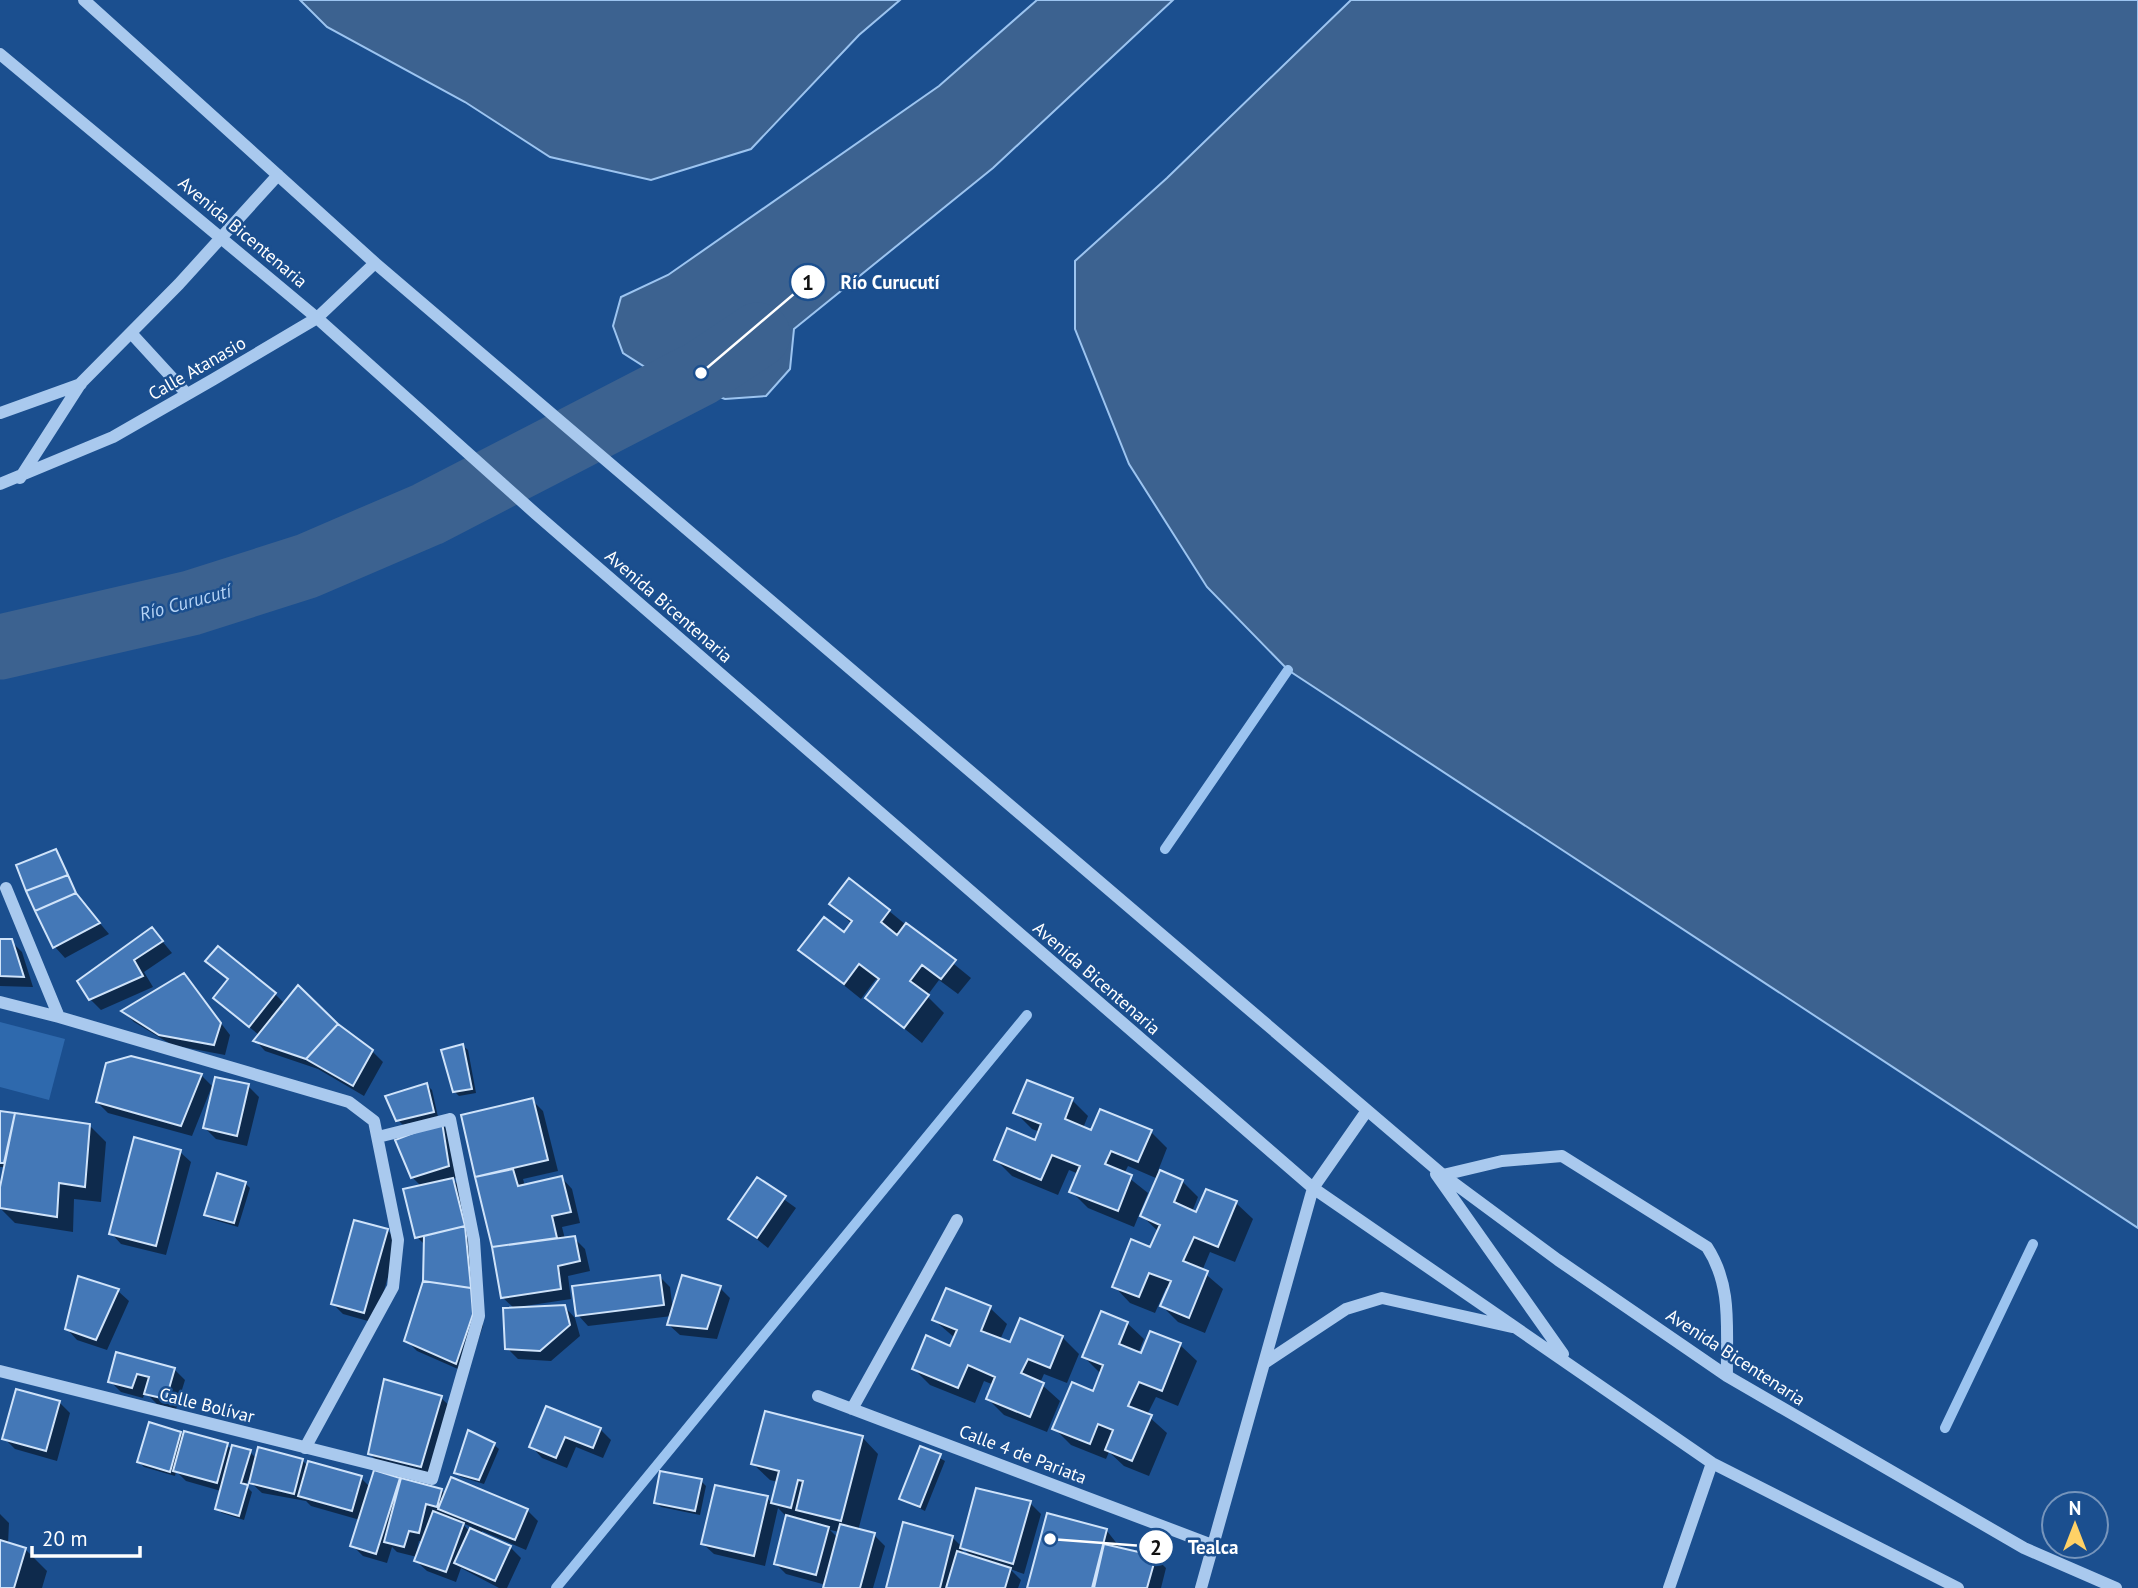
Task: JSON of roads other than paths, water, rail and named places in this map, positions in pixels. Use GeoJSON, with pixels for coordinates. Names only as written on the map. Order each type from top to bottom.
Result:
{"type":"FeatureCollection","features":[{"type":"Feature","properties":{"kind":"street","name":"Avenida Bicentenaria"},"geometry":{"type":"LineString","coordinates":[[84,0],[375,262],[1366,1112],[1443,1175],[1558,1259],[1727,1376],[2024,1548],[2116,1588]]}},
{"type":"Feature","properties":{"kind":"street","name":"Avenida Bicentenaria"},"geometry":{"type":"LineString","coordinates":[[0,54],[317,318],[536,514],[1313,1188],[1712,1464],[1958,1588]]}},
{"type":"Feature","properties":{"kind":"street"},"geometry":{"type":"LineString","coordinates":[[20,478],[81,383],[278,175]]}},
{"type":"Feature","properties":{"kind":"street","name":"Calle Atanasio"},"geometry":{"type":"LineString","coordinates":[[0,484],[20,478],[113,437],[317,318],[375,262]]}},
{"type":"Feature","properties":{"kind":"street"},"geometry":{"type":"LineString","coordinates":[[131,333],[187,394]]}},
{"type":"Feature","properties":{"kind":"street"},"geometry":{"type":"LineString","coordinates":[[0,413],[81,383]]}},
{"type":"Feature","properties":{"kind":"street"},"geometry":{"type":"LineString","coordinates":[[6,888],[59,1017]]}},
{"type":"Feature","properties":{"kind":"street"},"geometry":{"type":"LineString","coordinates":[[0,1002],[349,1102],[374,1121],[398,1240],[393,1287],[305,1448]]}},
{"type":"Feature","properties":{"kind":"street"},"geometry":{"type":"LineString","coordinates":[[1201,1588],[1215,1546],[1313,1188],[1366,1112]]}},
{"type":"Feature","properties":{"kind":"street","name":"Calle Bolívar"},"geometry":{"type":"LineString","coordinates":[[0,1371],[432,1479],[479,1316],[474,1240],[450,1119],[378,1137]]}},
{"type":"Feature","properties":{"kind":"street"},"geometry":{"type":"LineString","coordinates":[[1443,1175],[1502,1161],[1562,1156],[1707,1248],[1721,1269],[1726,1296],[1727,1376]]}},
{"type":"Feature","properties":{"kind":"street"},"geometry":{"type":"LineString","coordinates":[[1427,1161],[1569,1363]]}},
{"type":"Feature","properties":{"kind":"street"},"geometry":{"type":"LineString","coordinates":[[852,1409],[957,1220]]}},
{"type":"Feature","properties":{"kind":"street"},"geometry":{"type":"LineString","coordinates":[[1266,1362],[1346,1310],[1382,1298],[1519,1329]]}},
{"type":"Feature","properties":{"kind":"street","name":"Calle 4 de Pariata"},"geometry":{"type":"LineString","coordinates":[[818,1396],[1215,1546]]}},
{"type":"Feature","properties":{"kind":"street"},"geometry":{"type":"LineString","coordinates":[[1669,1588],[1712,1464]]}},
{"type":"Feature","properties":{"kind":"waterway","name":"Río Curucutí"},"geometry":{"type":"LineString","coordinates":[[0,647],[191,603],[307,566],[428,514],[701,373],[758,335]]}},
{"type":"Feature","properties":{"kind":"waterway"},"geometry":{"type":"LineString","coordinates":[[1165,849],[1288,670]]}},
{"type":"Feature","properties":{"kind":"waterway"},"geometry":{"type":"LineString","coordinates":[[556,1588],[1027,1015]]}},
{"type":"Feature","properties":{"kind":"waterway"},"geometry":{"type":"LineString","coordinates":[[1945,1428],[2033,1244]]}},
{"type":"Feature","properties":{"kind":"place","name":"Río Curucutí"},"geometry":{"type":"Point","coordinates":[701,373]}},
{"type":"Feature","properties":{"kind":"place","name":"Tealca"},"geometry":{"type":"Point","coordinates":[1050,1539]}}]}
